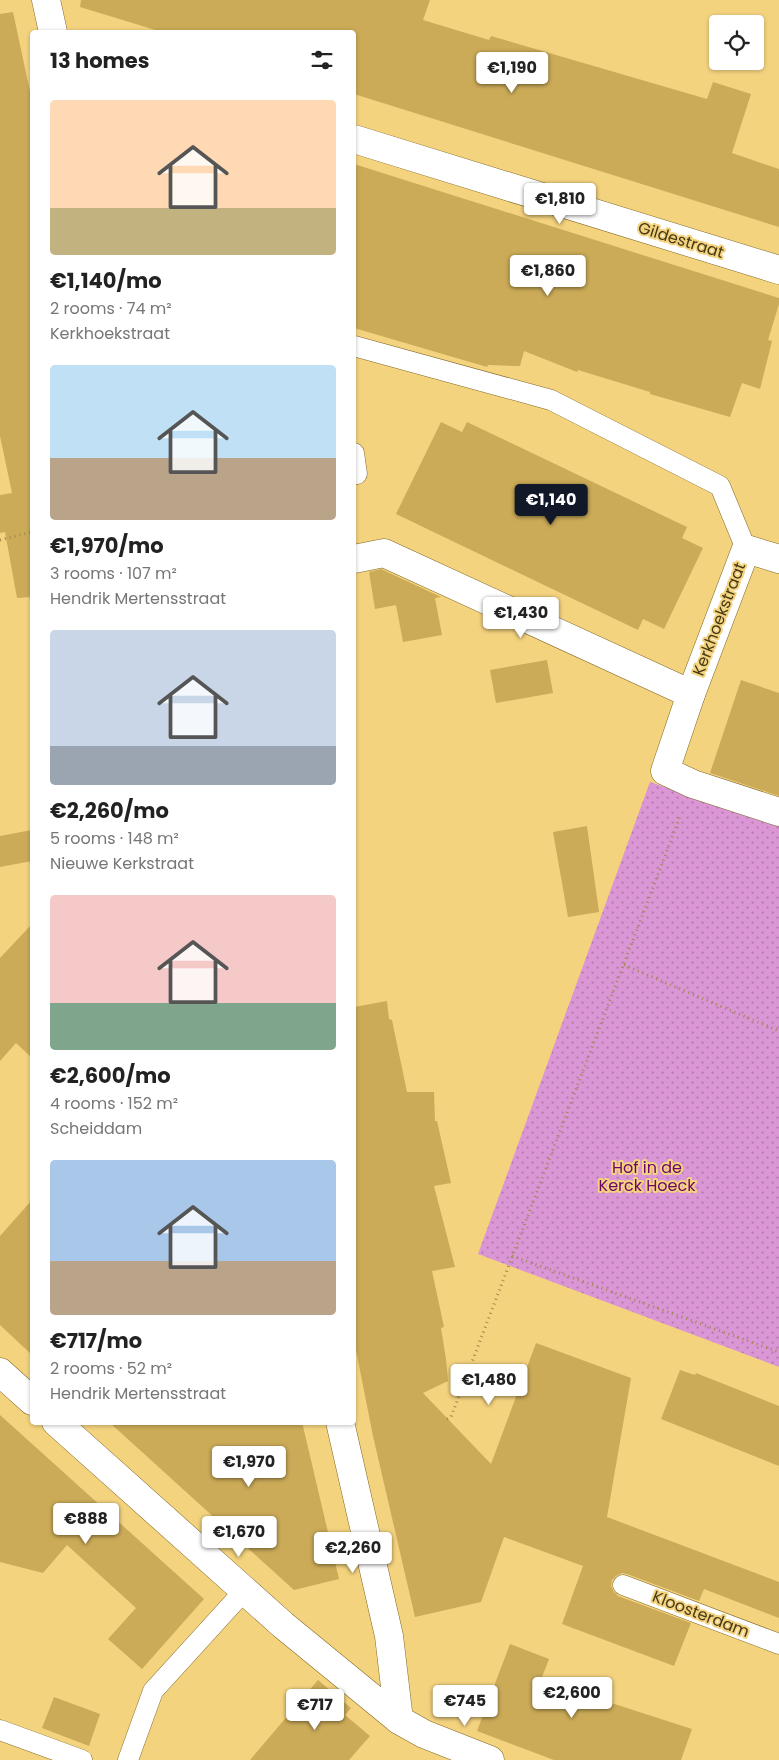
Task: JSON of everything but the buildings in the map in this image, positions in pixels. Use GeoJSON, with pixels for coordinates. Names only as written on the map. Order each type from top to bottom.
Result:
{"type":"FeatureCollection","features":[{"type":"Feature","properties":{"kind":"street"},"geometry":{"type":"LineString","coordinates":[[46,0],[53,30]]}},
{"type":"Feature","properties":{"kind":"street","name":"Gildestraat"},"geometry":{"type":"LineString","coordinates":[[356,140],[779,270]]}},
{"type":"Feature","properties":{"kind":"street","name":"Kerkhoekstraat"},"geometry":{"type":"LineString","coordinates":[[779,559],[746,549],[691,694],[665,771],[693,784],[779,812]]}},
{"type":"Feature","properties":{"kind":"street","name":"Kerkhoekstraat"},"geometry":{"type":"LineString","coordinates":[[356,559],[384,553],[691,694]]}},
{"type":"Feature","properties":{"kind":"street"},"geometry":{"type":"LineString","coordinates":[[0,1372],[30,1400]]}},
{"type":"Feature","properties":{"kind":"street"},"geometry":{"type":"LineString","coordinates":[[59,1425],[244,1591],[398,1720],[426,1747],[490,1760]]}},
{"type":"Feature","properties":{"kind":"street"},"geometry":{"type":"LineString","coordinates":[[341,1425],[389,1636],[398,1720]]}},
{"type":"Feature","properties":{"kind":"lane"},"geometry":{"type":"LineString","coordinates":[[356,347],[551,400],[720,486],[746,549]]}},
{"type":"Feature","properties":{"kind":"lane"},"geometry":{"type":"LineString","coordinates":[[356,467],[357,474]]}},
{"type":"Feature","properties":{"kind":"lane","name":"Kloosterdam"},"geometry":{"type":"LineString","coordinates":[[623,1585],[779,1644]]}},
{"type":"Feature","properties":{"kind":"lane"},"geometry":{"type":"LineString","coordinates":[[128,1760],[153,1691],[244,1591]]}},
{"type":"Feature","properties":{"kind":"lane"},"geometry":{"type":"LineString","coordinates":[[0,1730],[82,1760]]}},
{"type":"Feature","properties":{"kind":"path"},"geometry":{"type":"LineString","coordinates":[[0,540],[30,532]]}},
{"type":"Feature","properties":{"kind":"path"},"geometry":{"type":"LineString","coordinates":[[447,1419],[450,1417],[693,784]]}},
{"type":"Feature","properties":{"kind":"path"},"geometry":{"type":"LineString","coordinates":[[624,964],[779,1031]]}},
{"type":"Feature","properties":{"kind":"path"},"geometry":{"type":"LineString","coordinates":[[512,1256],[779,1352]]}},
{"type":"Feature","properties":{"kind":"green space","name":"Hof in de Kerck Hoeck"},"geometry":{"type":"Polygon","coordinates":[[[650,782],[779,826],[779,1367],[478,1254],[650,782]]]}}]}
